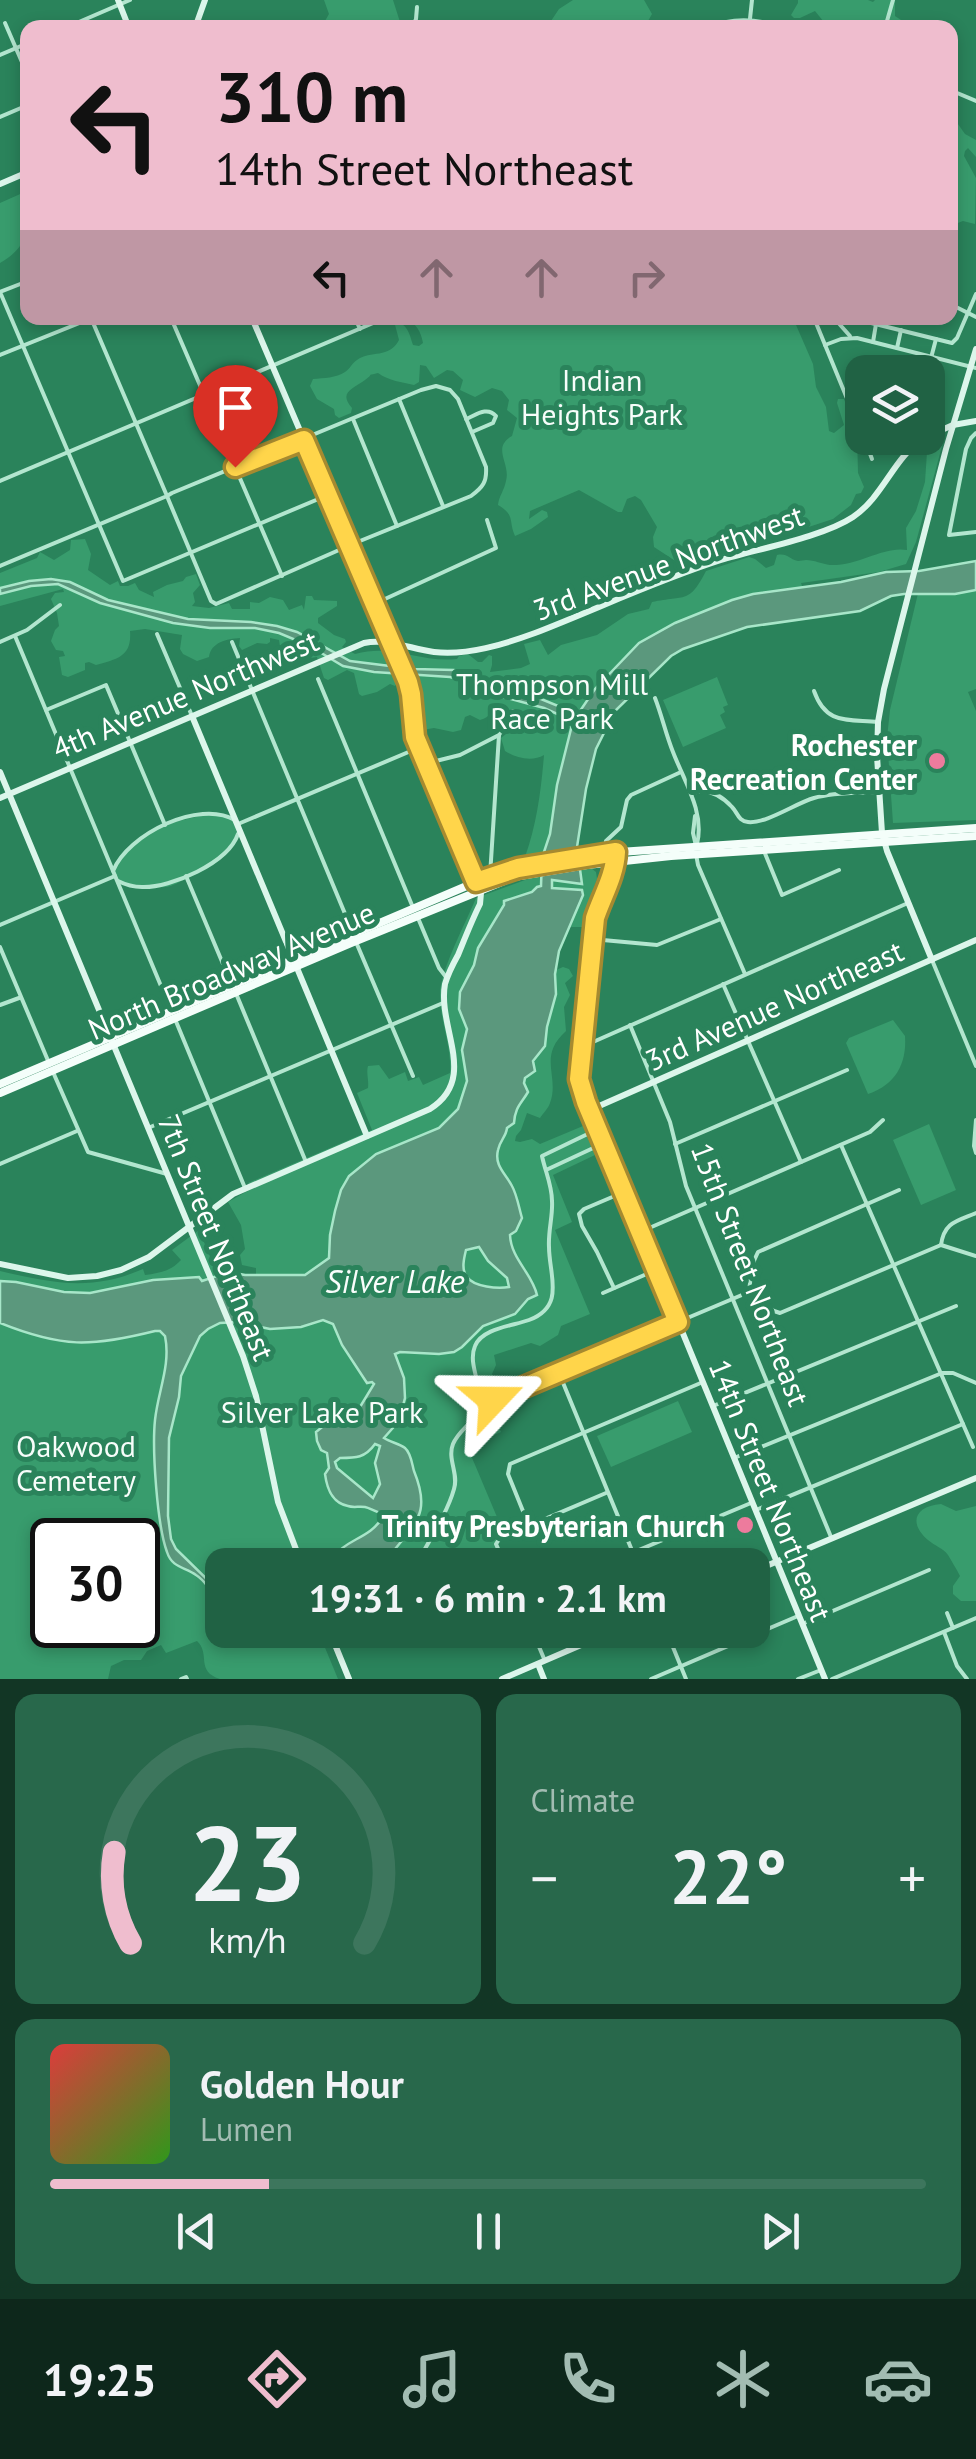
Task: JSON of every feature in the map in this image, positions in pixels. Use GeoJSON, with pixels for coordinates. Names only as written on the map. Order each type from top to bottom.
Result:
{"type":"FeatureCollection","features":[{"type":"Feature","properties":{"kind":"main road"},"geometry":{"type":"LineString","coordinates":[[0,1264],[62,1277],[108,1274],[129,1267],[149,1257],[223,1200],[430,1110],[449,1091],[455,1067],[445,1003],[447,977],[481,902],[478,886],[415,737],[408,682],[255,325]]}},
{"type":"Feature","properties":{"kind":"main road"},"geometry":{"type":"LineString","coordinates":[[932,960],[883,837],[878,792],[878,722],[953,424],[976,349]]}},
{"type":"Feature","properties":{"kind":"main road","name":"3rd Avenue Northwest"},"geometry":{"type":"LineString","coordinates":[[945,428],[976,421]]}},
{"type":"Feature","properties":{"kind":"main road","name":"3rd Avenue Northwest"},"geometry":{"type":"LineString","coordinates":[[390,643],[453,652],[521,638],[711,563],[842,523],[870,502],[903,455]]}},
{"type":"Feature","properties":{"kind":"main road","name":"4th Avenue Northwest"},"geometry":{"type":"LineString","coordinates":[[4,796],[350,649],[376,641],[390,643]]}},
{"type":"Feature","properties":{"kind":"main road"},"geometry":{"type":"LineString","coordinates":[[402,669],[403,652],[412,648]]}},
{"type":"Feature","properties":{"kind":"main road"},"geometry":{"type":"LineString","coordinates":[[192,716],[367,1136]]}},
{"type":"Feature","properties":{"kind":"main road","name":"7th Street Northeast"},"geometry":{"type":"LineString","coordinates":[[0,772],[4,796],[54,902],[231,1327],[256,1396],[282,1515],[295,1548]]}},
{"type":"Feature","properties":{"kind":"main road"},"geometry":{"type":"LineString","coordinates":[[478,886],[490,876],[612,858],[976,828]]}},
{"type":"Feature","properties":{"kind":"main road"},"geometry":{"type":"LineString","coordinates":[[883,837],[976,836]]}},
{"type":"Feature","properties":{"kind":"main road","name":"14th Street Northeast"},"geometry":{"type":"LineString","coordinates":[[612,858],[596,896],[579,1079],[821,1670],[828,1679]]}},
{"type":"Feature","properties":{"kind":"main road","name":"14th Street Northeast"},"geometry":{"type":"LineString","coordinates":[[595,918],[612,858]]}},
{"type":"Feature","properties":{"kind":"main road"},"geometry":{"type":"LineString","coordinates":[[589,862],[600,872],[602,882]]}},
{"type":"Feature","properties":{"kind":"main road"},"geometry":{"type":"LineString","coordinates":[[478,886],[535,869]]}},
{"type":"Feature","properties":{"kind":"main road","name":"North Broadway Avenue"},"geometry":{"type":"LineString","coordinates":[[0,1093],[173,1014],[478,886]]}},
{"type":"Feature","properties":{"kind":"main road","name":"3rd Avenue Northeast"},"geometry":{"type":"LineString","coordinates":[[590,1110],[976,940]]}},
{"type":"Feature","properties":{"kind":"main road","name":"North Broadway Avenue"},"geometry":{"type":"LineString","coordinates":[[0,1084],[51,1067]]}},
{"type":"Feature","properties":{"kind":"main road"},"geometry":{"type":"LineString","coordinates":[[770,1565],[976,1478]]}},
{"type":"Feature","properties":{"kind":"main road"},"geometry":{"type":"LineString","coordinates":[[336,1648],[349,1679]]}},
{"type":"Feature","properties":{"kind":"main road"},"geometry":{"type":"LineString","coordinates":[[502,1679],[574,1648]]}},
{"type":"Feature","properties":{"kind":"main road"},"geometry":{"type":"LineString","coordinates":[[541,1662],[544,1679]]}},
{"type":"Feature","properties":{"kind":"street"},"geometry":{"type":"LineString","coordinates":[[82,20],[130,0]]}},
{"type":"Feature","properties":{"kind":"street"},"geometry":{"type":"LineString","coordinates":[[416,20],[417,7]]}},
{"type":"Feature","properties":{"kind":"street"},"geometry":{"type":"LineString","coordinates":[[5,23],[20,57]]}},
{"type":"Feature","properties":{"kind":"street"},"geometry":{"type":"LineString","coordinates":[[0,54],[20,46]]}},
{"type":"Feature","properties":{"kind":"street"},"geometry":{"type":"LineString","coordinates":[[0,292],[123,581],[328,496]]}},
{"type":"Feature","properties":{"kind":"street"},"geometry":{"type":"LineString","coordinates":[[880,325],[954,342],[976,294]]}},
{"type":"Feature","properties":{"kind":"street"},"geometry":{"type":"LineString","coordinates":[[958,308],[976,317]]}},
{"type":"Feature","properties":{"kind":"street"},"geometry":{"type":"LineString","coordinates":[[0,356],[74,325]]}},
{"type":"Feature","properties":{"kind":"street"},"geometry":{"type":"LineString","coordinates":[[0,566],[167,496],[235,467],[304,440],[399,399],[436,386],[450,390],[458,398],[486,467],[487,480],[471,496],[216,604],[211,601],[167,496],[94,325]]}},
{"type":"Feature","properties":{"kind":"street"},"geometry":{"type":"LineString","coordinates":[[174,325],[282,576]]}},
{"type":"Feature","properties":{"kind":"street"},"geometry":{"type":"LineString","coordinates":[[358,325],[360,329]]}},
{"type":"Feature","properties":{"kind":"street"},"geometry":{"type":"LineString","coordinates":[[0,482],[369,325]]}},
{"type":"Feature","properties":{"kind":"street"},"geometry":{"type":"LineString","coordinates":[[817,325],[845,393]]}},
{"type":"Feature","properties":{"kind":"street"},"geometry":{"type":"LineString","coordinates":[[842,325],[851,338]]}},
{"type":"Feature","properties":{"kind":"street"},"geometry":{"type":"LineString","coordinates":[[873,342],[876,325]]}},
{"type":"Feature","properties":{"kind":"street"},"geometry":{"type":"LineString","coordinates":[[896,348],[901,330]]}},
{"type":"Feature","properties":{"kind":"street"},"geometry":{"type":"LineString","coordinates":[[825,345],[851,338],[920,355]]}},
{"type":"Feature","properties":{"kind":"street"},"geometry":{"type":"LineString","coordinates":[[932,355],[936,339]]}},
{"type":"Feature","properties":{"kind":"street"},"geometry":{"type":"LineString","coordinates":[[945,361],[973,368]]}},
{"type":"Feature","properties":{"kind":"street"},"geometry":{"type":"LineString","coordinates":[[399,399],[444,507]]}},
{"type":"Feature","properties":{"kind":"street"},"geometry":{"type":"LineString","coordinates":[[466,419],[487,411],[496,416],[493,422],[472,432]]}},
{"type":"Feature","properties":{"kind":"street"},"geometry":{"type":"LineString","coordinates":[[353,418],[397,526]]}},
{"type":"Feature","properties":{"kind":"street"},"geometry":{"type":"LineString","coordinates":[[976,433],[966,449],[949,535],[976,532]]}},
{"type":"Feature","properties":{"kind":"street"},"geometry":{"type":"LineString","coordinates":[[870,455],[872,459]]}},
{"type":"Feature","properties":{"kind":"street"},"geometry":{"type":"LineString","coordinates":[[374,604],[496,548],[487,520]]}},
{"type":"Feature","properties":{"kind":"street"},"geometry":{"type":"LineString","coordinates":[[0,642],[37,624],[60,605]]}},
{"type":"Feature","properties":{"kind":"street"},"geometry":{"type":"LineString","coordinates":[[157,634],[192,716]]}},
{"type":"Feature","properties":{"kind":"street"},"geometry":{"type":"LineString","coordinates":[[15,636],[245,1188]]}},
{"type":"Feature","properties":{"kind":"street"},"geometry":{"type":"LineString","coordinates":[[232,642],[413,1076]]}},
{"type":"Feature","properties":{"kind":"street"},"geometry":{"type":"LineString","coordinates":[[318,678],[439,968],[447,977]]}},
{"type":"Feature","properties":{"kind":"street"},"geometry":{"type":"LineString","coordinates":[[46,710],[106,685],[165,825]]}},
{"type":"Feature","properties":{"kind":"street"},"geometry":{"type":"LineString","coordinates":[[814,691],[822,709],[832,717],[878,722]]}},
{"type":"Feature","properties":{"kind":"street"},"geometry":{"type":"LineString","coordinates":[[655,698],[695,807],[699,838],[696,850]]}},
{"type":"Feature","properties":{"kind":"street"},"geometry":{"type":"LineString","coordinates":[[490,876],[499,734],[513,710]]}},
{"type":"Feature","properties":{"kind":"street"},"geometry":{"type":"LineString","coordinates":[[426,763],[460,755],[499,734]]}},
{"type":"Feature","properties":{"kind":"street"},"geometry":{"type":"LineString","coordinates":[[237,825],[419,747]]}},
{"type":"Feature","properties":{"kind":"street"},"geometry":{"type":"LineString","coordinates":[[612,858],[606,841],[621,827],[631,795],[681,772]]}},
{"type":"Feature","properties":{"kind":"street"},"geometry":{"type":"LineString","coordinates":[[691,794],[710,791],[733,807],[740,820],[749,822],[819,796],[878,792]]}},
{"type":"Feature","properties":{"kind":"street"},"geometry":{"type":"LineString","coordinates":[[695,807],[693,836],[698,865],[745,974]]}},
{"type":"Feature","properties":{"kind":"street"},"geometry":{"type":"LineString","coordinates":[[115,876],[118,860],[127,848],[165,825],[192,816],[220,813],[237,825]]}},
{"type":"Feature","properties":{"kind":"street"},"geometry":{"type":"LineString","coordinates":[[0,925],[115,876],[139,888],[186,876],[230,849],[236,841],[237,825]]}},
{"type":"Feature","properties":{"kind":"street"},"geometry":{"type":"LineString","coordinates":[[764,845],[782,895],[839,870]]}},
{"type":"Feature","properties":{"kind":"street"},"geometry":{"type":"LineString","coordinates":[[186,876],[306,1162]]}},
{"type":"Feature","properties":{"kind":"street"},"geometry":{"type":"LineString","coordinates":[[582,1044],[908,902]]}},
{"type":"Feature","properties":{"kind":"street"},"geometry":{"type":"LineString","coordinates":[[592,939],[659,945],[721,919]]}},
{"type":"Feature","properties":{"kind":"street"},"geometry":{"type":"LineString","coordinates":[[0,946],[86,1150],[91,1155],[167,1174]]}},
{"type":"Feature","properties":{"kind":"street"},"geometry":{"type":"LineString","coordinates":[[932,960],[976,1066]]}},
{"type":"Feature","properties":{"kind":"street"},"geometry":{"type":"LineString","coordinates":[[724,984],[801,1162]]}},
{"type":"Feature","properties":{"kind":"street"},"geometry":{"type":"LineString","coordinates":[[0,1006],[21,996]]}},
{"type":"Feature","properties":{"kind":"street"},"geometry":{"type":"LineString","coordinates":[[148,1128],[445,1003]]}},
{"type":"Feature","properties":{"kind":"street","name":"15th Street Northeast"},"geometry":{"type":"LineString","coordinates":[[630,1025],[670,1122],[695,1208],[832,1539]]}},
{"type":"Feature","properties":{"kind":"street"},"geometry":{"type":"LineString","coordinates":[[674,1144],[847,1070]]}},
{"type":"Feature","properties":{"kind":"street"},"geometry":{"type":"LineString","coordinates":[[640,1232],[870,1132],[883,1120]]}},
{"type":"Feature","properties":{"kind":"street"},"geometry":{"type":"LineString","coordinates":[[976,1120],[976,1153]]}},
{"type":"Feature","properties":{"kind":"street"},"geometry":{"type":"LineString","coordinates":[[425,1548],[454,1491],[452,1446],[472,1422],[479,1406],[474,1346],[490,1332],[537,1316],[553,1295],[548,1245],[552,1201],[542,1156],[598,1129]]}},
{"type":"Feature","properties":{"kind":"street"},"geometry":{"type":"LineString","coordinates":[[0,1164],[78,1131]]}},
{"type":"Feature","properties":{"kind":"street"},"geometry":{"type":"LineString","coordinates":[[546,1170],[604,1143]]}},
{"type":"Feature","properties":{"kind":"street"},"geometry":{"type":"LineString","coordinates":[[841,1145],[972,1447]]}},
{"type":"Feature","properties":{"kind":"street"},"geometry":{"type":"LineString","coordinates":[[749,1292],[752,1264],[758,1252],[898,1190]]}},
{"type":"Feature","properties":{"kind":"street"},"geometry":{"type":"LineString","coordinates":[[614,1288],[579,1214],[624,1192]]}},
{"type":"Feature","properties":{"kind":"street"},"geometry":{"type":"LineString","coordinates":[[941,1245],[948,1226],[976,1213]]}},
{"type":"Feature","properties":{"kind":"street"},"geometry":{"type":"LineString","coordinates":[[749,1292],[780,1313],[941,1245],[976,1256]]}},
{"type":"Feature","properties":{"kind":"street"},"geometry":{"type":"LineString","coordinates":[[603,1293],[656,1270]]}},
{"type":"Feature","properties":{"kind":"street"},"geometry":{"type":"LineString","coordinates":[[493,1400],[749,1292]]}},
{"type":"Feature","properties":{"kind":"street"},"geometry":{"type":"LineString","coordinates":[[713,1406],[956,1306]]}},
{"type":"Feature","properties":{"kind":"street"},"geometry":{"type":"LineString","coordinates":[[559,1373],[631,1548]]}},
{"type":"Feature","properties":{"kind":"street"},"geometry":{"type":"LineString","coordinates":[[734,1458],[942,1373],[953,1373],[976,1383]]}},
{"type":"Feature","properties":{"kind":"street"},"geometry":{"type":"LineString","coordinates":[[530,1526],[508,1474],[512,1462],[703,1382]]}},
{"type":"Feature","properties":{"kind":"street"},"geometry":{"type":"LineString","coordinates":[[644,1548],[811,1487],[963,1424]]}},
{"type":"Feature","properties":{"kind":"street"},"geometry":{"type":"LineString","coordinates":[[499,1548],[497,1542],[608,1492]]}},
{"type":"Feature","properties":{"kind":"street"},"geometry":{"type":"LineString","coordinates":[[651,1679],[930,1570]]}},
{"type":"Feature","properties":{"kind":"street"},"geometry":{"type":"LineString","coordinates":[[947,1614],[953,1628]]}},
{"type":"Feature","properties":{"kind":"street"},"geometry":{"type":"LineString","coordinates":[[828,1679],[976,1618]]}},
{"type":"Feature","properties":{"kind":"street"},"geometry":{"type":"LineString","coordinates":[[944,1632],[957,1666],[967,1679]]}},
{"type":"Feature","properties":{"kind":"street"},"geometry":{"type":"LineString","coordinates":[[537,1648],[541,1662]]}},
{"type":"Feature","properties":{"kind":"street"},"geometry":{"type":"LineString","coordinates":[[674,1648],[686,1679]]}},
{"type":"Feature","properties":{"kind":"street"},"geometry":{"type":"LineString","coordinates":[[798,1679],[821,1670]]}},
{"type":"Feature","properties":{"kind":"green space"},"geometry":{"type":"Polygon","coordinates":[[[324,0],[393,0],[399,20],[326,20],[329,14],[324,0]]]}},
{"type":"Feature","properties":{"kind":"green space"},"geometry":{"type":"Polygon","coordinates":[[[573,0],[644,0],[652,14],[649,20],[552,20],[559,9],[573,0]]]}},
{"type":"Feature","properties":{"kind":"green space"},"geometry":{"type":"Polygon","coordinates":[[[895,0],[895,16],[901,20],[822,20],[815,11],[794,18],[791,15],[798,3],[895,0]]]}},
{"type":"Feature","properties":{"kind":"green space"},"geometry":{"type":"Polygon","coordinates":[[[958,124],[976,140],[976,157],[968,148],[964,156],[976,178],[975,224],[958,223],[958,124]]]}},
{"type":"Feature","properties":{"kind":"green space"},"geometry":{"type":"Polygon","coordinates":[[[20,194],[20,246],[0,263],[0,203],[20,194]]]}},
{"type":"Feature","properties":{"kind":"green space","name":"Indian Heights Park"},"geometry":{"type":"Polygon","coordinates":[[[395,325],[405,327],[413,345],[423,343],[415,325],[796,325],[813,364],[829,431],[834,433],[844,425],[837,403],[844,399],[845,455],[858,455],[858,473],[864,487],[851,505],[833,519],[690,566],[683,566],[654,547],[657,527],[635,496],[627,499],[622,512],[618,512],[579,490],[530,511],[529,519],[542,510],[548,517],[515,536],[509,515],[498,505],[507,474],[503,446],[512,436],[517,418],[507,410],[509,400],[502,391],[492,388],[475,397],[460,390],[463,380],[453,371],[447,370],[434,378],[426,366],[420,365],[419,382],[414,385],[378,373],[371,375],[349,391],[346,398],[351,413],[339,418],[334,409],[317,399],[310,386],[313,379],[338,375],[362,357],[390,350],[399,340],[395,325]]]}},
{"type":"Feature","properties":{"kind":"green space","name":"Thompson Mill Race Park"},"geometry":{"type":"Polygon","coordinates":[[[927,455],[940,455],[916,542],[906,564],[879,572],[801,583],[808,603],[687,634],[590,721],[563,855],[535,860],[525,857],[538,807],[544,755],[524,758],[505,751],[501,738],[506,734],[508,717],[494,731],[490,728],[504,708],[502,704],[497,704],[484,719],[465,717],[461,730],[417,731],[398,682],[362,696],[354,673],[347,670],[328,680],[317,657],[281,653],[279,640],[270,638],[267,644],[257,643],[242,650],[240,638],[225,640],[213,648],[209,657],[197,661],[180,649],[182,635],[145,629],[130,631],[129,646],[122,655],[96,665],[85,663],[85,670],[68,677],[62,675],[59,657],[65,656],[63,651],[56,650],[51,641],[59,626],[51,599],[63,589],[0,606],[0,573],[37,558],[40,552],[54,560],[70,550],[71,540],[85,539],[91,554],[88,570],[110,585],[118,581],[120,586],[135,583],[139,590],[154,597],[153,592],[196,574],[200,585],[193,593],[192,606],[209,608],[229,603],[232,609],[250,609],[250,602],[259,603],[270,597],[283,600],[289,610],[302,605],[304,610],[306,596],[337,601],[337,606],[318,618],[318,623],[345,639],[342,647],[355,654],[382,651],[457,659],[468,654],[478,662],[489,655],[490,672],[521,668],[530,664],[524,644],[540,640],[548,655],[561,645],[597,635],[628,614],[649,609],[652,602],[685,596],[695,589],[706,571],[749,557],[766,568],[774,565],[777,555],[830,565],[907,550],[906,528],[925,482],[927,455]]]}},
{"type":"Feature","properties":{"kind":"green space"},"geometry":{"type":"Polygon","coordinates":[[[976,571],[976,689],[968,692],[976,711],[976,820],[893,823],[887,738],[890,710],[921,581],[976,571]]]}},
{"type":"Feature","properties":{"kind":"green space"},"geometry":{"type":"Polygon","coordinates":[[[717,677],[728,705],[720,715],[726,728],[683,747],[663,700],[717,677]]]}},
{"type":"Feature","properties":{"kind":"green space"},"geometry":{"type":"Polygon","coordinates":[[[220,813],[235,820],[238,835],[227,850],[206,866],[166,887],[118,881],[113,871],[121,857],[144,836],[189,818],[220,813]]]}},
{"type":"Feature","properties":{"kind":"green space","name":"Silver Lake Park"},"geometry":{"type":"Polygon","coordinates":[[[591,868],[596,872],[588,927],[569,927],[559,951],[556,970],[569,969],[573,976],[565,983],[570,995],[564,1007],[566,1031],[557,1040],[551,1058],[550,1103],[540,1118],[527,1113],[515,1141],[532,1139],[540,1144],[583,1126],[595,1155],[553,1175],[572,1222],[555,1230],[590,1314],[561,1326],[558,1335],[540,1346],[531,1343],[494,1355],[496,1365],[492,1374],[497,1383],[497,1399],[493,1413],[501,1432],[481,1441],[483,1447],[470,1453],[505,1536],[497,1542],[499,1548],[205,1548],[205,1648],[325,1648],[338,1679],[220,1679],[208,1672],[197,1641],[166,1653],[160,1645],[160,1518],[30,1518],[30,1648],[154,1648],[141,1660],[124,1660],[111,1666],[108,1679],[0,1679],[0,1271],[72,1283],[106,1281],[143,1269],[145,1275],[156,1273],[181,1260],[172,1250],[199,1230],[213,1264],[228,1258],[229,1272],[256,1275],[256,1268],[242,1265],[240,1255],[245,1249],[241,1225],[228,1202],[251,1189],[248,1183],[372,1130],[357,1093],[368,1088],[368,1066],[379,1065],[389,1079],[405,1072],[408,1081],[419,1077],[423,1085],[450,1073],[441,985],[476,898],[536,876],[591,868]]]}},
{"type":"Feature","properties":{"kind":"green space"},"geometry":{"type":"Polygon","coordinates":[[[893,1020],[905,1036],[904,1056],[892,1079],[868,1094],[846,1043],[849,1038],[893,1020]]]}},
{"type":"Feature","properties":{"kind":"green space"},"geometry":{"type":"Polygon","coordinates":[[[929,1124],[956,1190],[921,1205],[893,1140],[929,1124]]]}},
{"type":"Feature","properties":{"kind":"green space"},"geometry":{"type":"Polygon","coordinates":[[[678,1401],[692,1432],[611,1467],[597,1436],[678,1401]]]}},
{"type":"Feature","properties":{"kind":"green space"},"geometry":{"type":"Polygon","coordinates":[[[941,1504],[956,1511],[976,1506],[976,1601],[961,1601],[953,1594],[960,1576],[946,1553],[922,1534],[916,1522],[925,1508],[941,1504]]]}},
{"type":"Feature","properties":{"kind":"water","name":"Silver Lake"},"geometry":{"type":"Polygon","coordinates":[[[976,561],[976,590],[891,596],[860,611],[747,627],[671,656],[615,711],[596,749],[586,789],[577,847],[582,884],[552,880],[552,888],[582,890],[583,895],[559,951],[556,994],[545,1046],[533,1061],[535,1071],[525,1078],[528,1092],[517,1109],[514,1123],[507,1128],[497,1156],[514,1190],[522,1218],[510,1235],[511,1244],[537,1295],[515,1314],[483,1326],[454,1352],[395,1354],[404,1378],[405,1398],[399,1421],[384,1438],[409,1453],[421,1492],[418,1518],[396,1548],[343,1548],[382,1518],[381,1513],[365,1507],[342,1504],[329,1490],[325,1474],[329,1468],[327,1453],[321,1450],[316,1432],[332,1419],[346,1418],[360,1407],[374,1384],[367,1383],[333,1324],[323,1320],[301,1327],[270,1329],[237,1322],[220,1323],[208,1329],[200,1336],[181,1376],[169,1438],[168,1516],[176,1549],[205,1577],[205,1584],[172,1561],[160,1524],[154,1433],[165,1368],[165,1336],[155,1331],[77,1342],[22,1331],[0,1323],[0,1281],[90,1293],[153,1280],[199,1277],[202,1281],[229,1272],[305,1275],[329,1258],[335,1211],[349,1176],[376,1154],[439,1128],[458,1109],[467,1081],[462,1050],[467,1029],[459,1009],[460,992],[504,901],[541,886],[542,858],[572,725],[544,708],[450,677],[343,666],[279,633],[173,623],[100,603],[58,584],[0,594],[0,588],[51,579],[70,582],[108,600],[188,619],[277,626],[297,632],[350,661],[454,670],[575,713],[639,643],[675,623],[753,594],[886,572],[919,571],[976,561]],[[479,1247],[466,1250],[465,1274],[480,1285],[509,1287],[507,1278],[479,1247]],[[375,1444],[364,1455],[335,1462],[373,1498],[380,1484],[375,1463],[380,1446],[375,1444]]]}},
{"type":"Feature","properties":{"kind":"place","name":"Rochester Recreation Center"},"geometry":{"type":"Point","coordinates":[937,761]}},
{"type":"Feature","properties":{"kind":"place","name":"Trinity Presbyterian Church"},"geometry":{"type":"Point","coordinates":[745,1525]}},
{"type":"Feature","properties":{"kind":"route"},"geometry":{"type":"LineString","coordinates":[[235,467],[304,440],[408,682],[415,737],[476,882],[518,868],[616,852],[614,870],[595,918],[579,1079],[678,1322],[493,1400]]}},
{"type":"Feature","properties":{"kind":"park label","name":"Oakwood Cemetery"},"geometry":{"type":"Point","coordinates":[76,1462]}}]}
